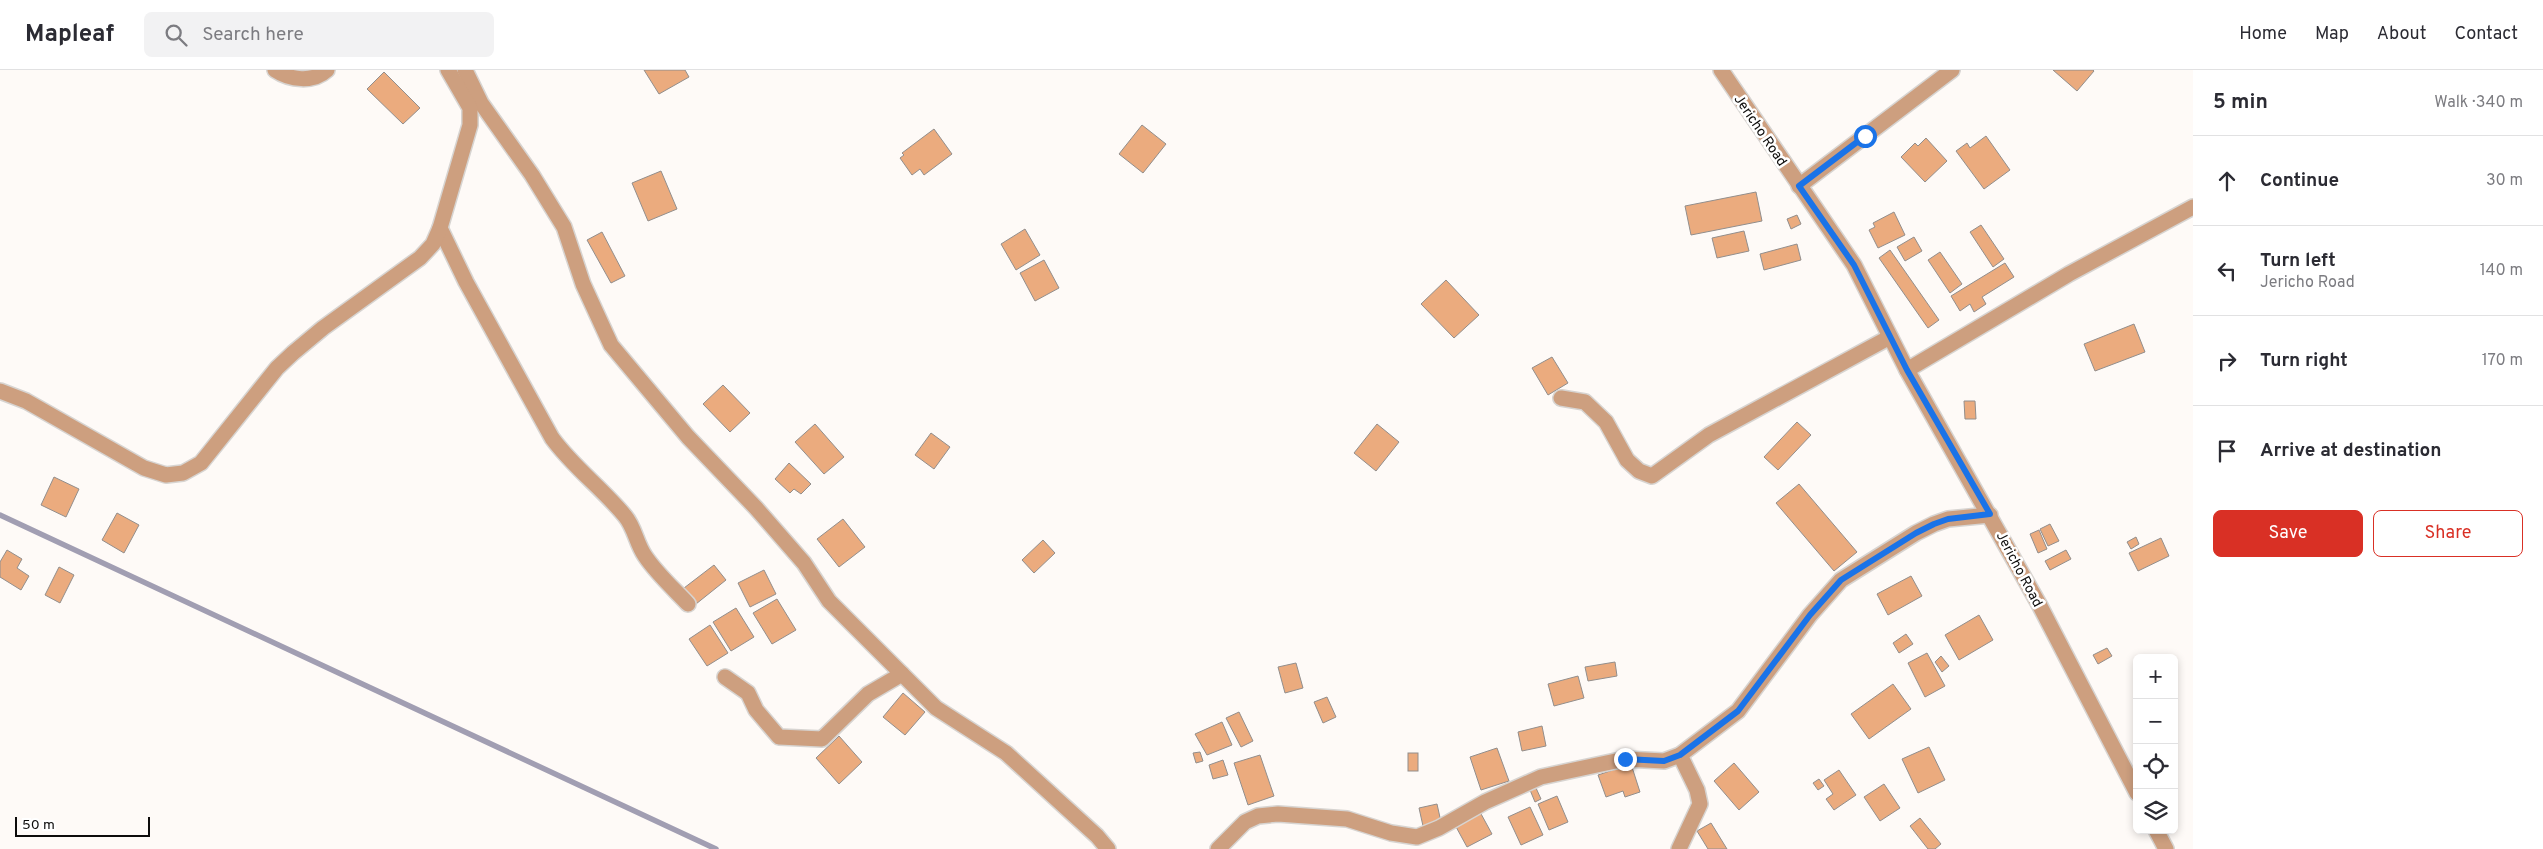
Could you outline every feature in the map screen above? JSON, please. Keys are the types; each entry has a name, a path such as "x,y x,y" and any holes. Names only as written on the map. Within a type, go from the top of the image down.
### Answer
{"street":[{"path":"275,70 291,78 304,79 313,78 327,70"},
{"path":"0,390 26,401 144,468 166,475 183,473 202,463 278,368 293,353 322,328 420,258 433,244 440,228 470,125 470,108 448,70"},
{"path":"464,70 481,103 532,175 564,227 583,284 611,345 688,437 756,508 804,563 829,601 936,708 1006,753 1097,836 1108,849"},
{"name":"Jericho Road","path":"1721,70 1854,265 1907,370 1990,514 2135,789"},
{"path":"1799,186 1952,70"},
{"path":"1907,370 2069,274 2193,207"},
{"path":"440,228 466,282 552,438 564,454 623,513 633,526 636,540 645,556 688,604"},
{"path":"1561,398 1585,402 1606,422 1627,460 1639,471 1652,476 1709,435 1890,337"},
{"path":"1218,849 1245,822 1258,816 1278,814 1347,819 1391,833 1417,837 1439,828 1484,802 1541,777 1625,759 1664,761 1680,755 1738,711 1810,615 1841,580 1916,533 1934,524 1948,519 1990,514"},
{"path":"725,677 748,693 756,710 779,737 822,739 868,694 902,674"},
{"path":"1679,849 1700,804 1698,790 1680,755"},
{"path":"2158,834 2166,849"}],"building":[{"path":"644,70 685,70 689,77 659,94"},
{"path":"2053,70 2093,70 2094,71 2077,91"},
{"path":"384,72 420,108 403,124 367,89"},
{"path":"1142,125 1166,144 1143,173 1119,154"},
{"path":"934,129 952,154 924,175 920,169 912,175 900,158 904,155 902,153"},
{"path":"1986,136 2010,170 1984,189 1956,151 1967,143 1970,148"},
{"path":"1926,138 1947,161 1925,182 1901,157 1915,143 1918,146"},
{"path":"661,171 677,209 648,221 632,183"},
{"path":"1756,192 1762,221 1691,235 1685,206"},
{"path":"1894,212 1905,235 1878,248 1869,230 1875,227 1873,223"},
{"path":"1797,215 1801,224 1791,229 1787,219"},
{"path":"1981,225 2004,259 1993,267 1970,232"},
{"path":"1025,229 1040,255 1016,270 1001,244"},
{"path":"1744,231 1749,251 1717,258 1712,238"},
{"path":"602,232 625,276 611,283 587,240"},
{"path":"1914,237 1922,251 1905,261 1897,247"},
{"path":"1797,244 1801,260 1764,270 1760,254"},
{"path":"1890,250 1939,320 1928,328 1879,258"},
{"path":"1940,252 1962,284 1950,293 1928,260"},
{"path":"1044,260 1059,288 1035,301 1020,273"},
{"path":"2005,263 2014,277 1982,297 1986,304 1974,312 1970,304 1960,311 1951,296"},
{"path":"1446,280 1479,315 1454,338 1421,304"},
{"path":"2134,324 2145,352 2095,371 2084,344"},
{"path":"1552,357 1568,383 1548,395 1532,368"},
{"path":"723,385 750,413 730,432 703,404"},
{"path":"1964,401 1975,401 1976,419 1965,419"},
{"path":"1797,422 1811,435 1778,470 1764,457"},
{"path":"815,424 844,457 824,474 795,442"},
{"path":"1377,424 1399,442 1376,471 1354,453"},
{"path":"931,433 950,447 934,469 915,455"},
{"path":"789,463 811,484 801,494 794,489 790,493 775,479"},
{"path":"54,477 79,489 66,517 41,505"},
{"path":"1799,484 1857,552 1834,571 1776,503"},
{"path":"117,513 139,525 124,553 102,540"},
{"path":"843,519 865,547 839,567 817,539"},
{"path":"2050,524 2059,541 2048,546 2040,529"},
{"path":"2039,530 2047,549 2038,553 2030,534"},
{"path":"2136,537 2139,544 2131,549 2127,542"},
{"path":"2161,538 2169,556 2138,571 2129,553"},
{"path":"1043,540 1055,553 1034,573 1022,560"},
{"path":"7,550 22,559 17,568 29,576 21,590 0,577 0,562"},
{"path":"2066,550 2071,559 2050,570 2045,561"},
{"path":"714,565 726,580 696,604 684,588"},
{"path":"59,567 74,575 60,603 45,595"},
{"path":"764,570 776,594 750,607 738,583"},
{"path":"1911,576 1922,596 1888,615 1877,594"},
{"path":"777,599 796,630 772,644 753,613"},
{"path":"736,608 754,637 731,651 713,622"},
{"path":"1979,615 1993,640 1959,660 1945,635"},
{"path":"710,625 728,653 707,666 689,639"},
{"path":"1906,634 1913,644 1899,653 1893,643"},
{"path":"2107,648 2112,656 2098,664 2093,655"},
{"path":"1927,653 1945,686 1925,697 1908,663"},
{"path":"1941,656 1949,666 1942,672 1935,662"},
{"path":"1615,662 1617,676 1588,681 1585,667"},
{"path":"1296,663 1303,688 1285,693 1278,667"},
{"path":"1578,676 1584,698 1554,706 1548,684"},
{"path":"1893,684 1911,709 1869,739 1851,714"},
{"path":"903,693 925,712 905,735 883,717"},
{"path":"1327,697 1336,717 1323,723 1314,702"},
{"path":"1239,712 1253,741 1241,747 1226,718"},
{"path":"1222,722 1232,745 1207,755 1195,734"},
{"path":"1542,726 1546,746 1522,751 1518,732"},
{"path":"839,736 862,762 839,784 816,758"},
{"path":"1929,747 1945,780 1918,793 1902,759"},
{"path":"1497,748 1509,781 1481,790 1470,757"},
{"path":"1200,752 1203,761 1196,763 1193,753"},
{"path":"1408,753 1418,753 1418,771 1408,771"},
{"path":"1260,755 1274,796 1248,805 1234,763"},
{"path":"1223,760 1228,775 1213,779 1209,765"},
{"path":"1734,763 1759,792 1739,810 1714,781"},
{"path":"1631,764 1640,792 1625,797 1623,791 1606,797 1598,775"},
{"path":"1839,770 1856,795 1834,810 1826,799 1833,794 1824,780"},
{"path":"1819,779 1824,786 1818,790 1813,783"},
{"path":"1884,784 1900,808 1880,821 1864,797"},
{"path":"1536,788 1541,799 1535,802 1530,790"},
{"path":"1557,796 1568,822 1549,830 1538,804"},
{"path":"1437,804 1441,822 1423,826 1419,808"},
{"path":"1530,807 1543,835 1521,845 1508,817"},
{"path":"1480,812 1492,834 1467,847 1455,825"},
{"path":"1920,818 1941,844 1935,849 1928,849 1910,826"},
{"path":"1711,823 1727,849 1708,849 1697,831"}],"waterway":[{"path":"0,515 716,849"}],"route":[{"path":"1625,759 1664,761 1680,755 1738,711 1810,615 1841,580 1916,533 1934,524 1948,519 1990,514 1907,370 1854,265 1799,186 1865,136"}]}
